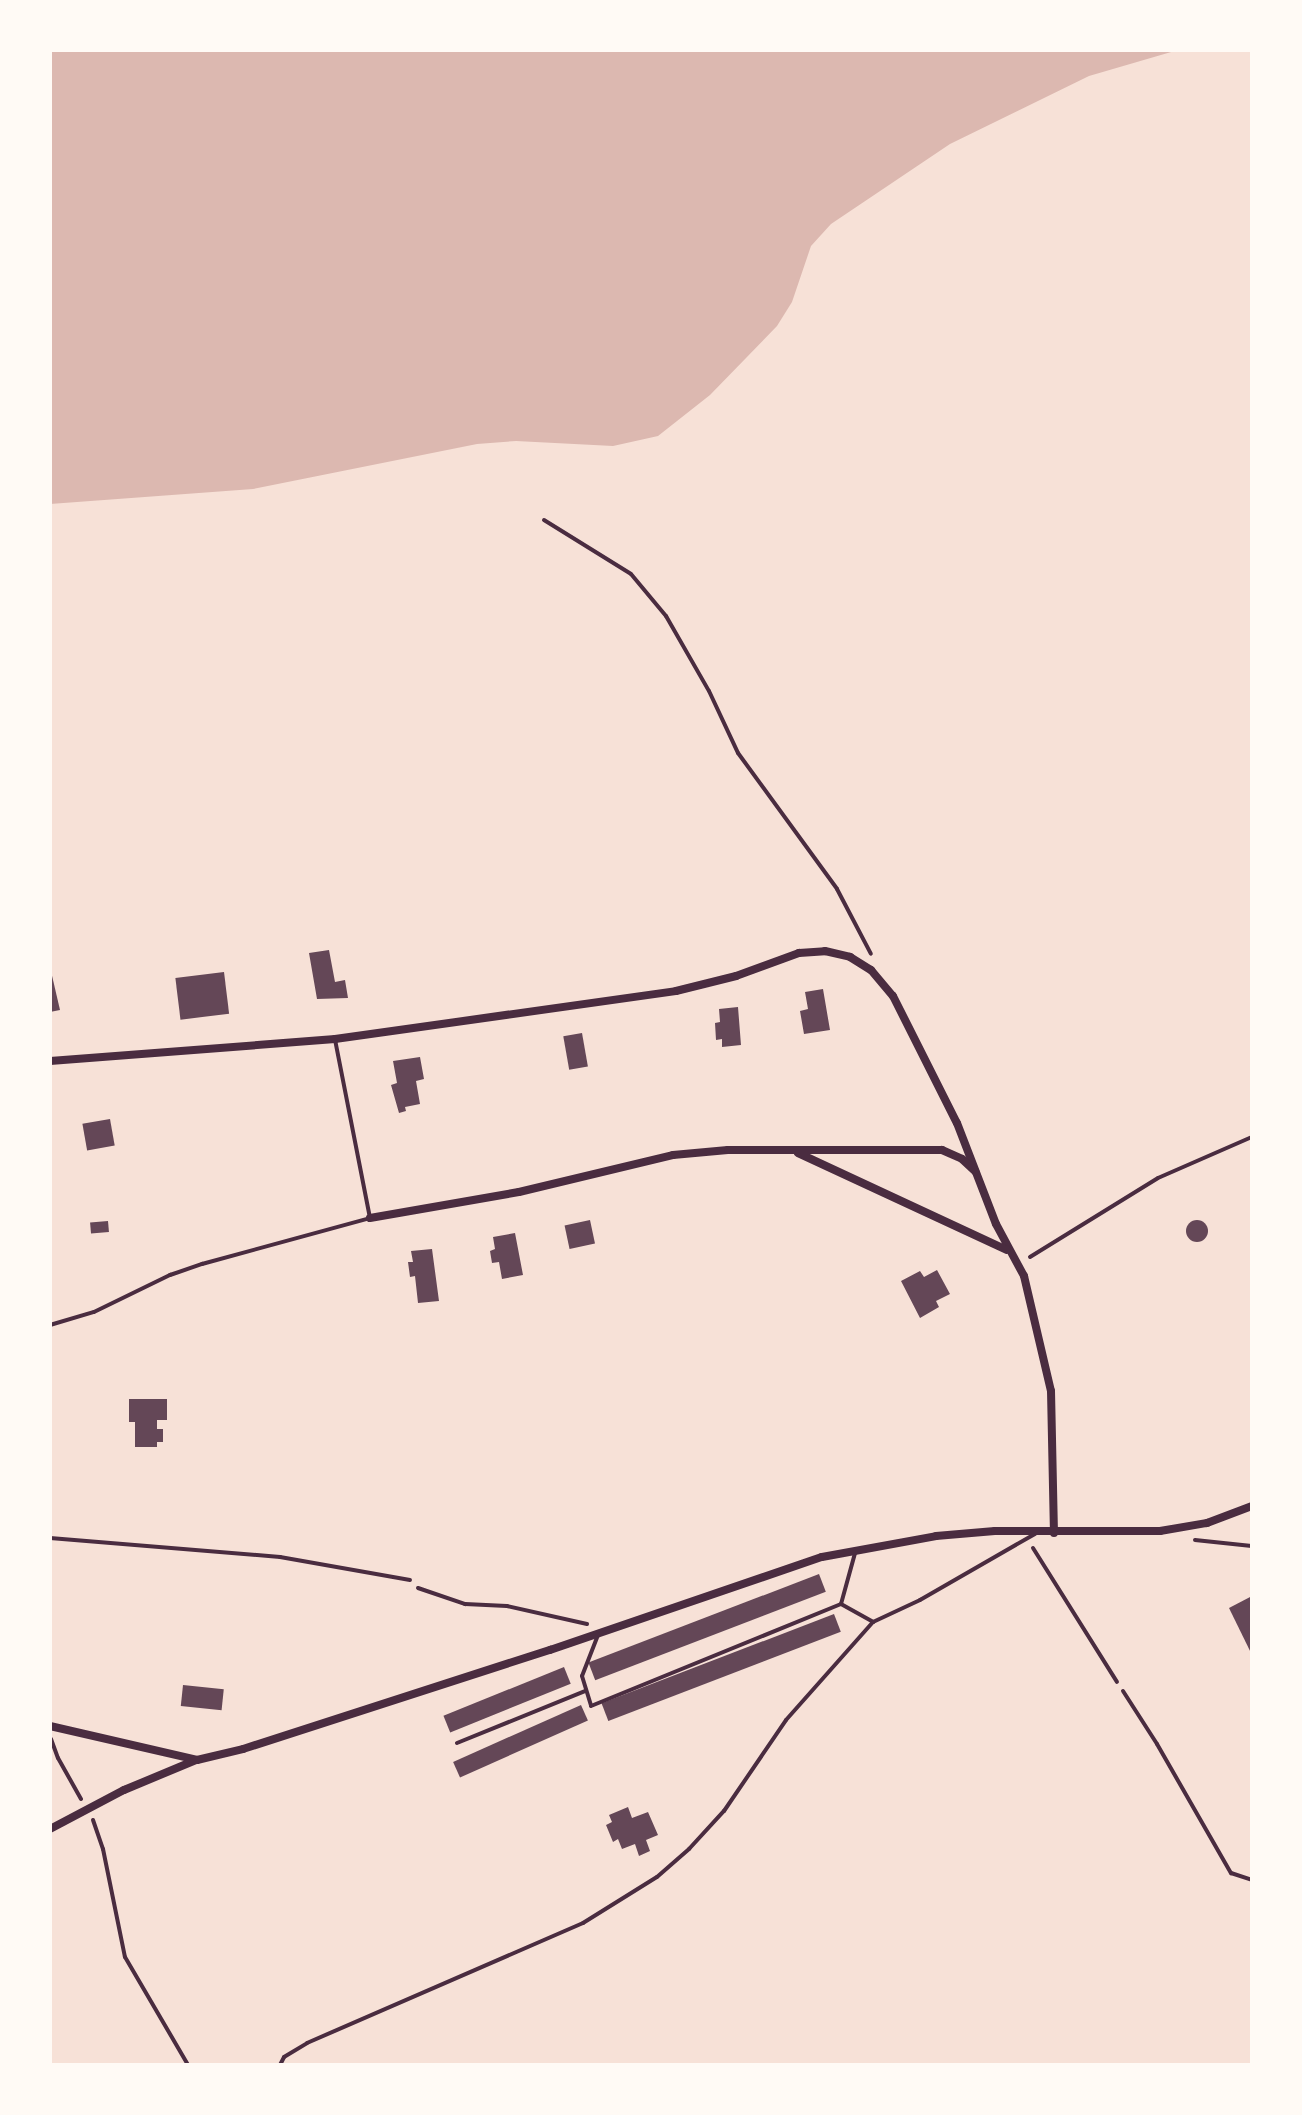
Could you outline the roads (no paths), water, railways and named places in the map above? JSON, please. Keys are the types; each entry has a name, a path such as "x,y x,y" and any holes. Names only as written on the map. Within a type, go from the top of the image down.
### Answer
{"street":[{"path":"50,1061 335,1039 662,993 736,976 799,953 839,953 871,970 893,996 957,1123 1029,1290 1051,1391 1054,1533"},
{"path":"370,1218 519,1192 673,1155 728,1150 942,1150 962,1159 978,1175"},
{"path":"794,1151 993,1242 1012,1255"},
{"path":"50,1829 197,1760 258,1744 599,1633 799,1563 936,1536 995,1531 1054,1533 1185,1528 1252,1506"},
{"path":"50,1726 197,1760"}],"lane":[{"path":"50,1325 94,1312 170,1275 202,1264 370,1218 335,1039"},
{"path":"280,2065 284,2057 307,2043 583,1923 657,1877 689,1849 724,1811 786,1720 873,1622 920,1600 1037,1532"},
{"path":"50,1538 280,1557 410,1580"},
{"path":"841,1604 856,1551"},
{"path":"841,1604 873,1622"},
{"path":"599,1633 583,1668 585,1691 591,1706 841,1604"},
{"path":"457,1743 585,1691"},
{"path":"1123,1691 1231,1873 1252,1880"}]}
